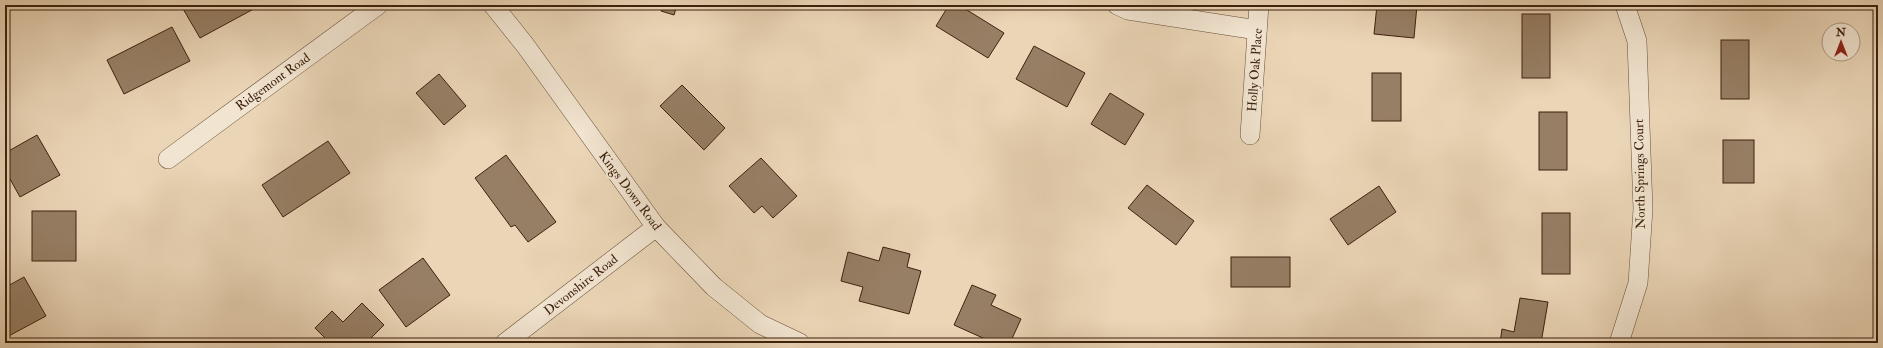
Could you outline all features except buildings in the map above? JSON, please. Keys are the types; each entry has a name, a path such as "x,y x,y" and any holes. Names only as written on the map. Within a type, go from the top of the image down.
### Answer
{"street":[{"name":"Ridgemont Road","path":"168,159 378,5"},
{"name":"Kings Down Road","path":"492,5 525,45 656,227 714,287 760,324 800,343"},
{"path":"1116,5 1128,10 1258,30"},
{"name":"Holly Oak Place","path":"1250,134 1260,5"},
{"name":"North Springs Court","path":"1619,343 1638,283 1643,209 1637,41 1625,5"},
{"name":"Devonshire Road","path":"505,343 656,227"}]}
